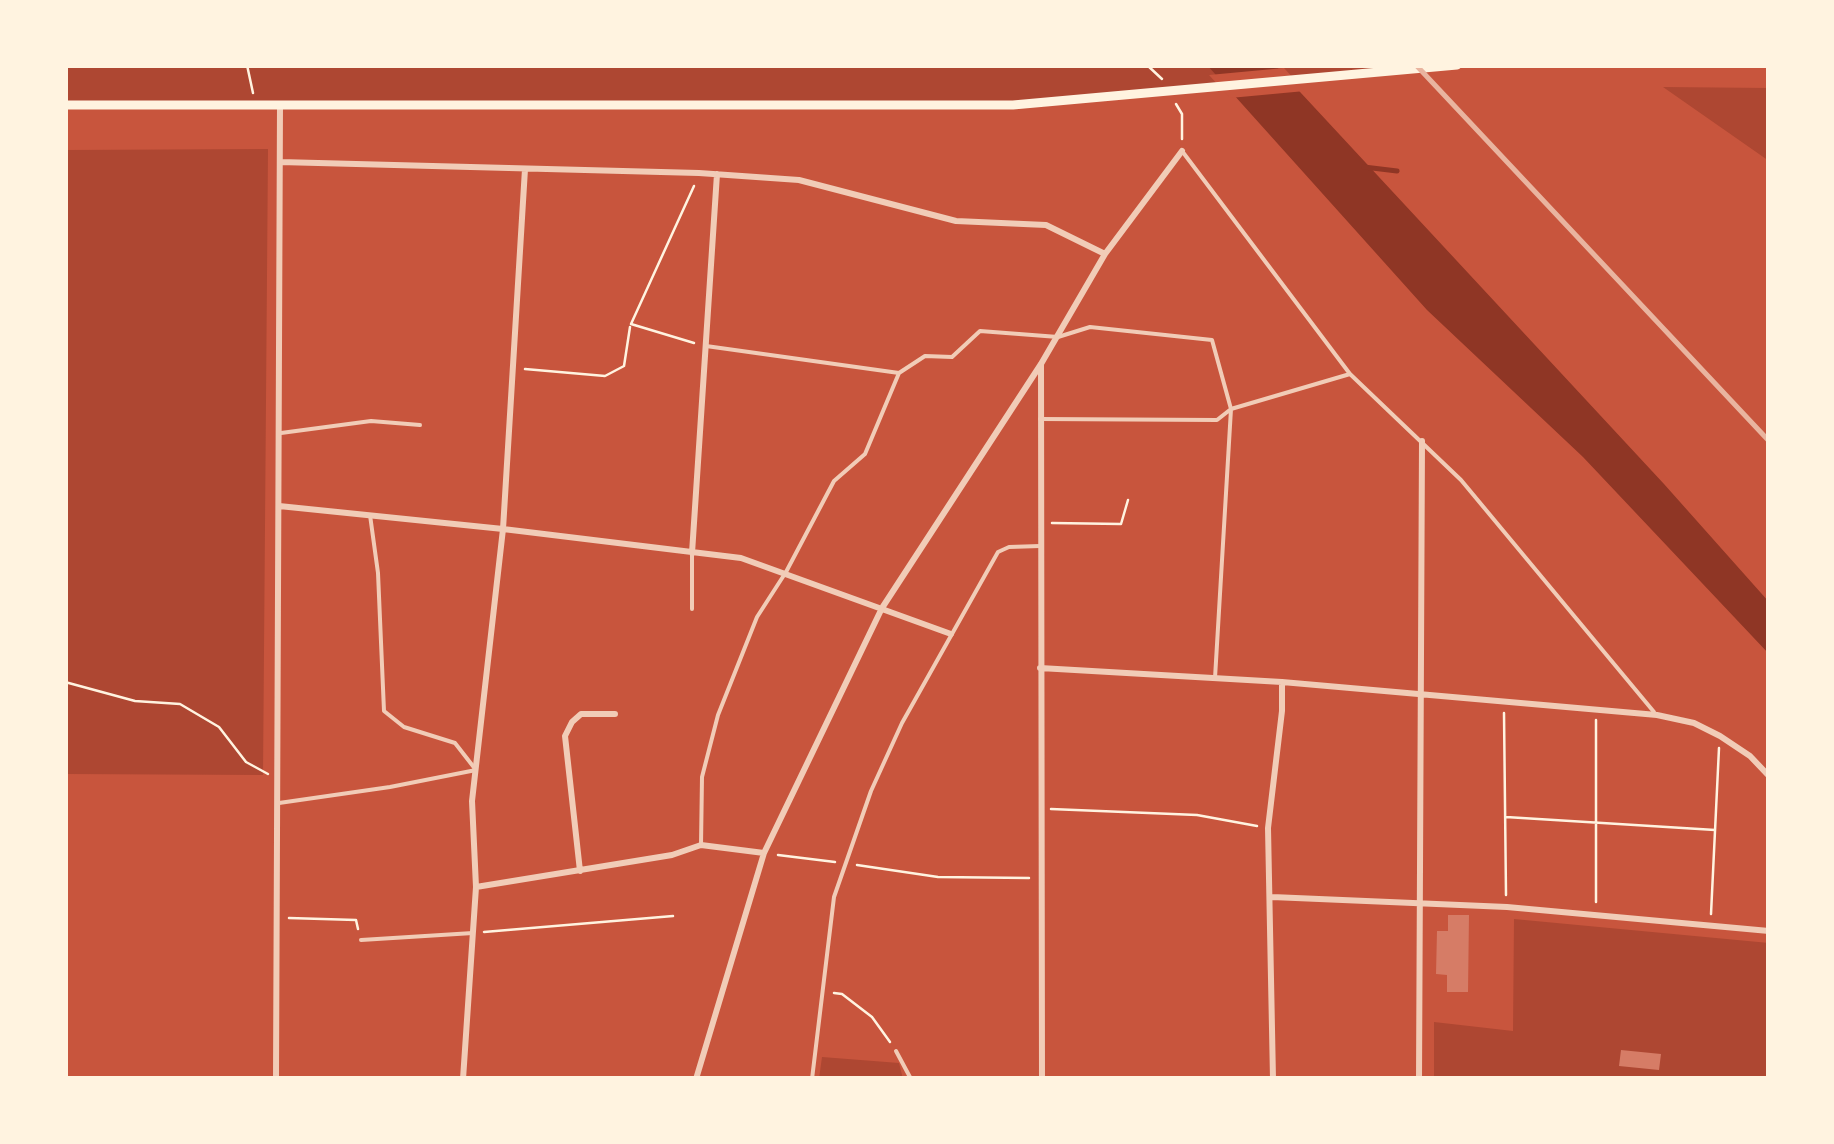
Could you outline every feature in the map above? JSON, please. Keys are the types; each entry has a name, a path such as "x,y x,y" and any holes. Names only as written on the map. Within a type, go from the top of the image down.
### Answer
{"main road":[{"path":"65,105 1013,105 1457,65"}],"street":[{"path":"276,1079 280,105"},
{"path":"696,1079 764,853 882,608 1042,364 1105,254 1182,150"},
{"path":"280,162 700,173 799,180 956,221 1046,225 1105,254"},
{"path":"463,1079 476,887 472,801 503,528 525,169"},
{"path":"692,553 717,174"},
{"path":"1042,364 1042,1079"},
{"path":"1419,1079 1422,440"},
{"path":"278,506 503,528 741,558 951,634"},
{"path":"1040,668 1282,682 1657,715 1694,723 1720,736 1750,756 1769,776"},
{"path":"1273,1079 1268,828 1282,682"},
{"path":"580,872 564,736 582,714 615,714"},
{"path":"476,887 672,855 701,845 764,853"},
{"path":"1272,897 1506,907 1769,931"}],"lane":[{"path":"1182,150 1350,374 1461,480 1657,715"},
{"path":"701,845 702,777 718,715 756,617 786,572 834,481 865,454 899,372 926,356 952,356 980,332 1058,337 1090,327 1212,340 1231,409 1214,678"},
{"path":"704,346 899,372"},
{"path":"1040,419 1217,420 1231,409 1350,374"},
{"path":"279,434 371,421 420,424"},
{"path":"278,803 476,770 455,743 404,727 384,710 378,574 370,515"},
{"path":"812,1079 834,897 871,791 894,740 998,552 1008,547 1040,546"},
{"path":"692,553 692,609"},
{"path":"361,940 473,933"},
{"path":"896,1051 911,1079"}],"path":[{"path":"246,65 256,105"},
{"path":"1147,65 1166,86"},
{"path":"1174,100 1182,114 1182,150"},
{"path":"514,368 605,376 624,366 631,324 700,173"},
{"path":"631,324 704,346"},
{"path":"1040,522 1120,524 1128,500"},
{"path":"65,682 135,701 180,704 219,727 246,762 278,780"},
{"path":"1504,701 1506,907"},
{"path":"1596,709 1596,917"},
{"path":"1710,926 1720,736"},
{"path":"1040,808 1197,814 1268,828"},
{"path":"1506,818 1715,830"},
{"path":"764,853 938,877 1040,878"},
{"path":"473,933 673,916"},
{"path":"277,918 356,920 361,940"},
{"path":"821,991 842,994 872,1017 896,1051"}],"shaded area":[{"path":"65,65 1416,65 1013,105 65,105"},
{"path":"1207,65 1275,65 1769,602 1769,654 1583,457 1427,310"},
{"path":"1663,87 1769,88 1769,161"},
{"path":"268,149 263,775 65,774 65,150"},
{"path":"1514,919 1769,943 1769,1079 1434,1079 1434,1022 1513,1031"},
{"path":"822,1057 899,1063 903,1079 819,1079"}],"pier":[{"path":"1284,68 1305,91 1230,98 1209,75"}],"building":[{"path":"1448,915 1469,915 1468,992 1447,992 1447,975 1436,974 1437,931 1448,931"},
{"path":"1621,1050 1661,1054 1659,1070 1619,1066"}],"waterway":[{"path":"1364,167 1397,171"}],"railway":[{"path":"1416,65 1769,441"}]}
